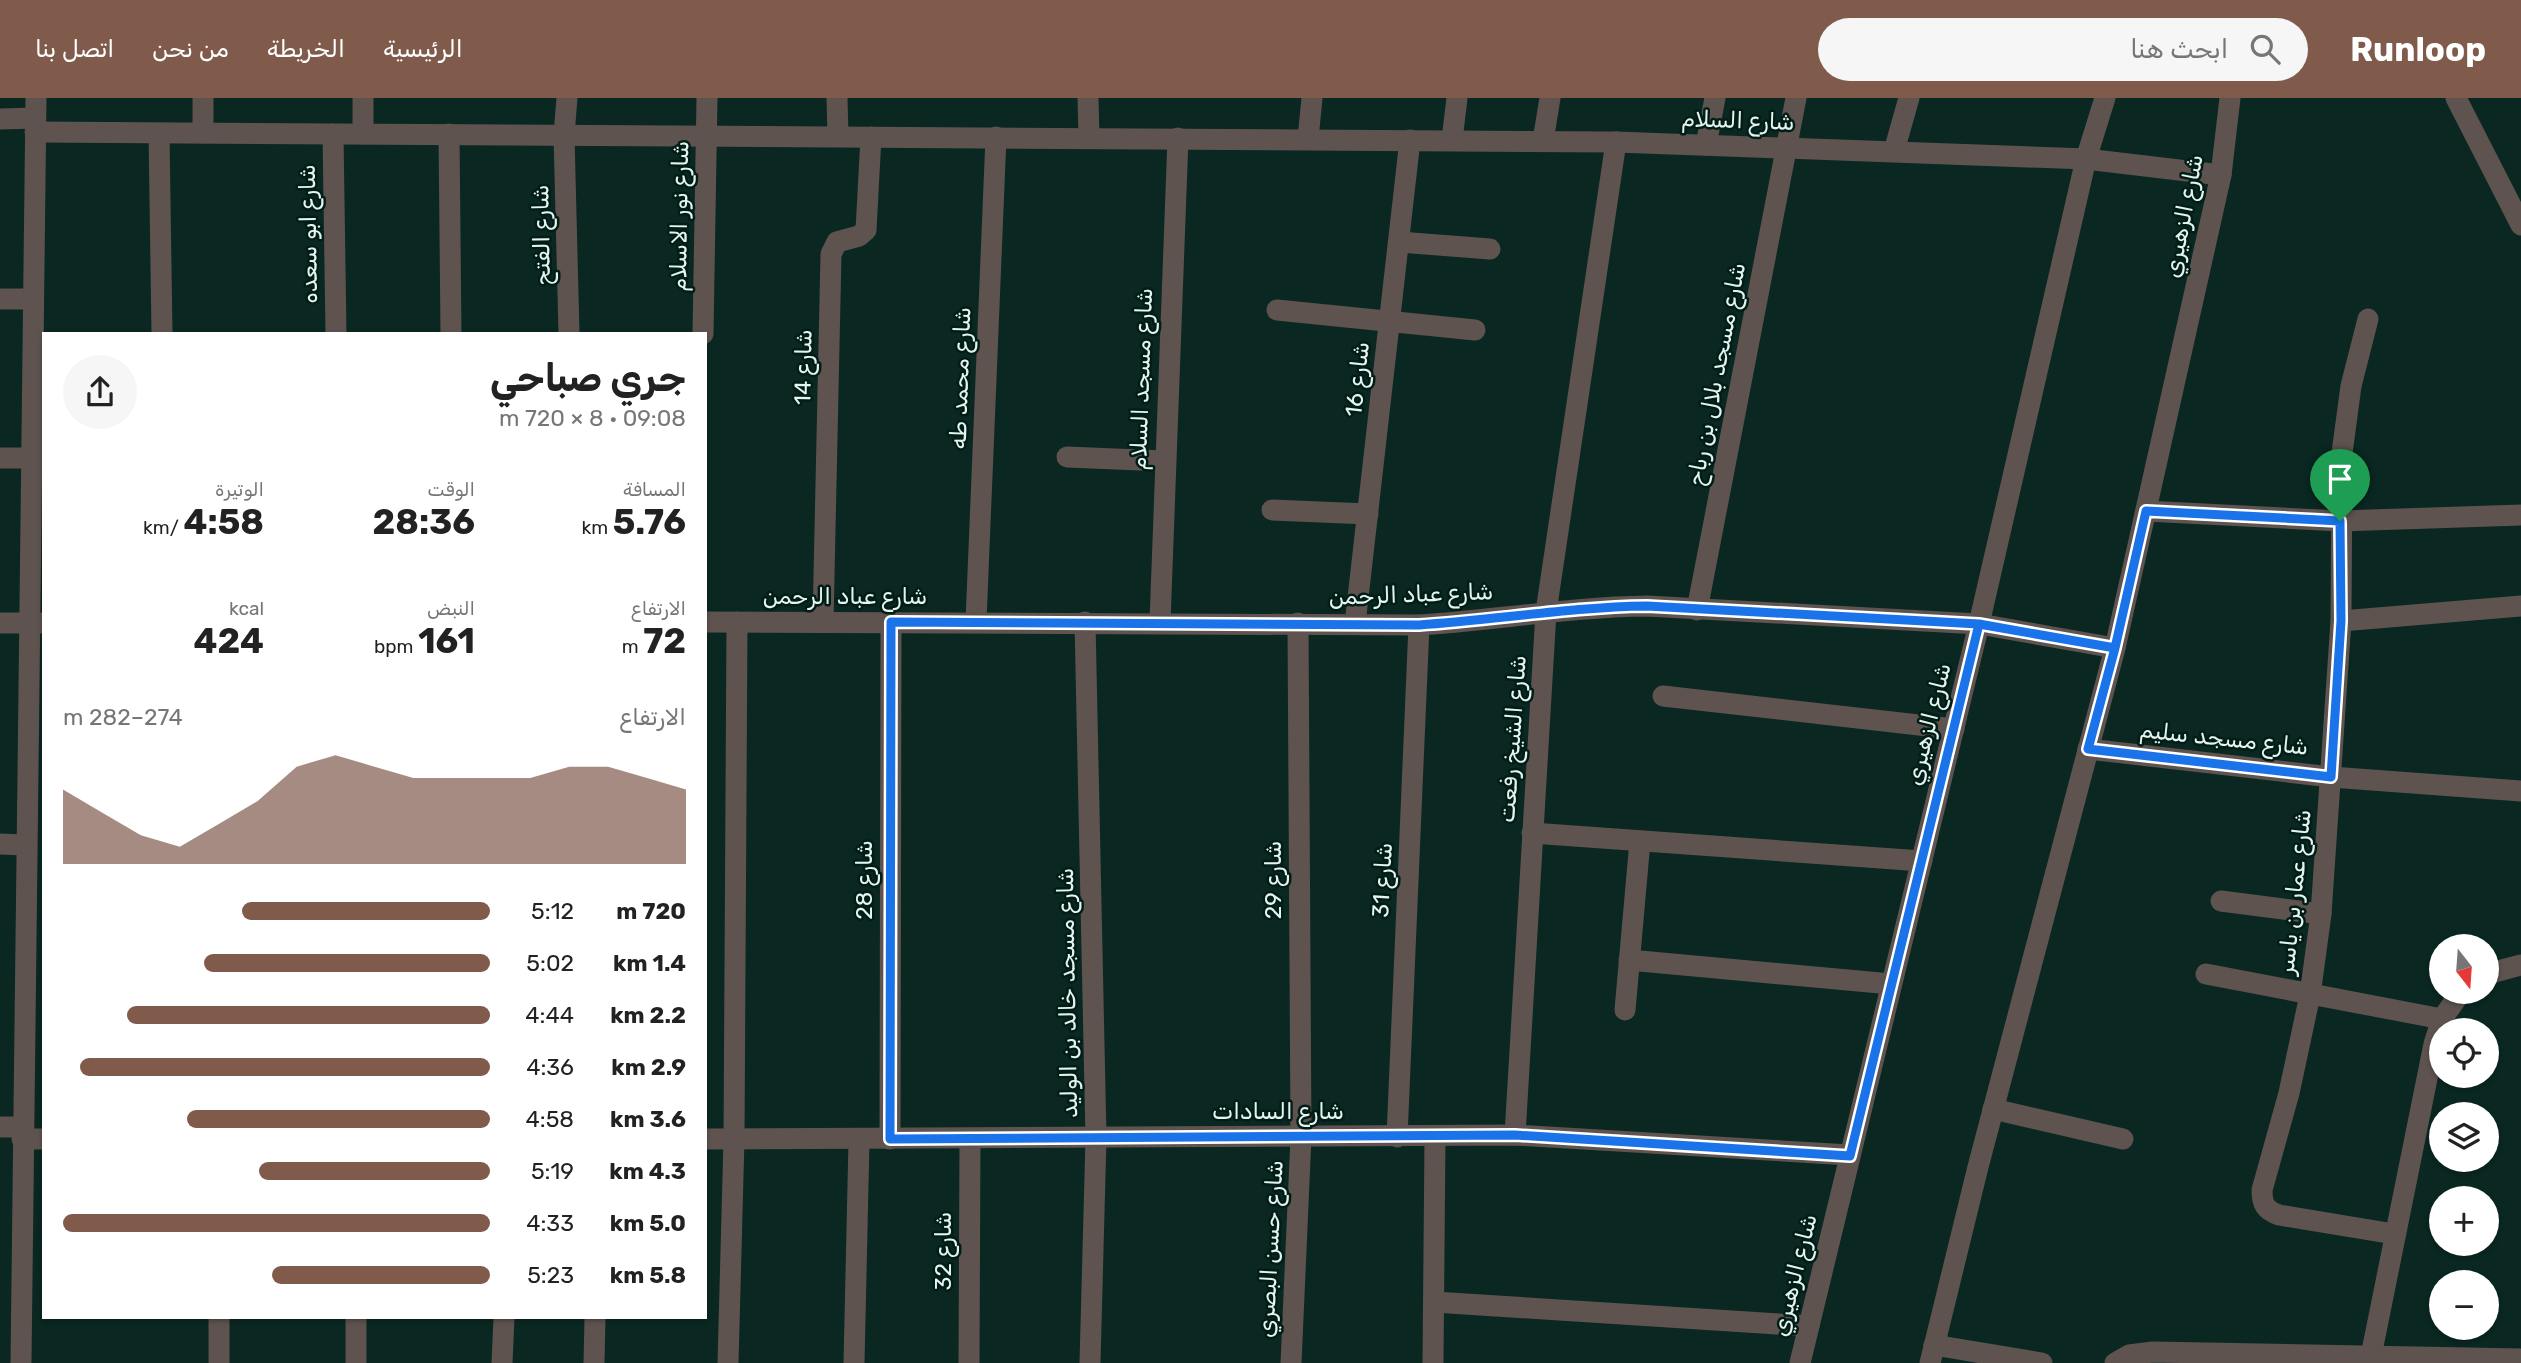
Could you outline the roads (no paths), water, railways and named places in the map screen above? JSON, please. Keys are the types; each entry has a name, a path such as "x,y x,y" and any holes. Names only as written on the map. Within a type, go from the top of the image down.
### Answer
{"street":[{"path":"203,133 204,98"},
{"path":"363,98 363,134"},
{"name":"شارع الفتح","path":"567,98 564,135 569,332"},
{"name":"شارع نور الاسلام","path":"704,332 707,98"},
{"path":"837,98 838,136"},
{"path":"1088,98 1089,137"},
{"path":"1308,139 1312,98"},
{"path":"1452,139 1457,98"},
{"path":"1543,141 1550,98"},
{"path":"1706,145 1715,98"},
{"name":"شارع مسجد بلال بن رباح","path":"1697,610 1796,98"},
{"path":"1894,151 1909,98"},
{"name":"شارع الزهيري","path":"1800,1363 1979,624 2086,159 2105,98"},
{"name":"شارع الزهيري","path":"1932,1354 1993,1109 2115,648 2221,175 2230,98"},
{"path":"2456,98 2521,225"},
{"path":"21,1363 22,1133 34,998 25,845 36,623 30,458 35,116"},
{"name":"شارع السلام","path":"0,119 35,116 159,133 1616,142 2086,159 2221,175"},
{"path":"159,133 162,332"},
{"name":"شارع ابو سعده","path":"333,134 336,332"},
{"path":"449,134 451,332"},
{"name":"شارع 14","path":"823,622 831,254 837,242 859,236 866,230 870,137"},
{"name":"شارع محمد طه","path":"976,621 996,137"},
{"name":"شارع مسجد السلام","path":"1160,621 1178,138"},
{"name":"شارع 16","path":"1355,624 1410,140"},
{"name":"شارع الشيخ رفعت","path":"1515,1135 1546,612 1616,142"},
{"path":"1399,242 1490,249"},
{"path":"0,299 33,299"},
{"path":"1277,310 1475,330"},
{"name":"شارع عمار بن ياسر","path":"2368,319 2351,386 2342,453 2341,621 2321,914 2310,995 2289,1093 2262,1190 2262,1202 2268,1211 2279,1216 2395,1234"},
{"path":"1067,457 1164,461"},
{"path":"0,458 30,458"},
{"path":"1272,510 1368,514"},
{"path":"2146,511 2340,521 2521,515"},
{"path":"2341,621 2521,606"},
{"name":"شارع عباد الرحمن","path":"707,622 1160,621 1419,625 1597,607 1979,624 2115,648"},
{"path":"728,1363 734,1139 737,622"},
{"name":"شارع 28","path":"890,1139 891,622"},
{"name":"شارع مسجد خالد بن الوليد","path":"1085,622 1096,1138 1090,1363"},
{"path":"0,623 36,623"},
{"name":"شارع 29","path":"1298,623 1301,1137"},
{"name":"شارع 31","path":"1397,1137 1419,625"},
{"path":"1663,696 1954,729"},
{"name":"شارع مسجد سليم","path":"2088,749 2331,777 2521,791"},
{"path":"1532,833 1922,861"},
{"path":"1625,1010 1640,841"},
{"path":"0,844 25,845"},
{"path":"2221,901 2321,914"},
{"path":"1629,960 1891,984"},
{"path":"2499,971 2521,965"},
{"path":"2206,974 2436,1018"},
{"path":"2371,1356 2429,1078"},
{"path":"1993,1109 2123,1139"},
{"path":"0,1126 42,1138"},
{"name":"شارع السادات","path":"707,1139 1515,1135 1850,1156"},
{"path":"1433,1363 1435,1136"},
{"name":"شارع حسن البصري","path":"1291,1363 1301,1137"},
{"name":"شارع 32","path":"969,1363 970,1139"},
{"path":"854,1363 859,1140"},
{"path":"1434,1302 1809,1326"},
{"path":"219,1319 219,1363"},
{"path":"356,1319 356,1363"},
{"path":"502,1363 504,1319"},
{"path":"594,1363 595,1319"},
{"path":"2115,1363 2141,1352 2521,1359"},
{"path":"1932,1354 2042,1363"}]}
